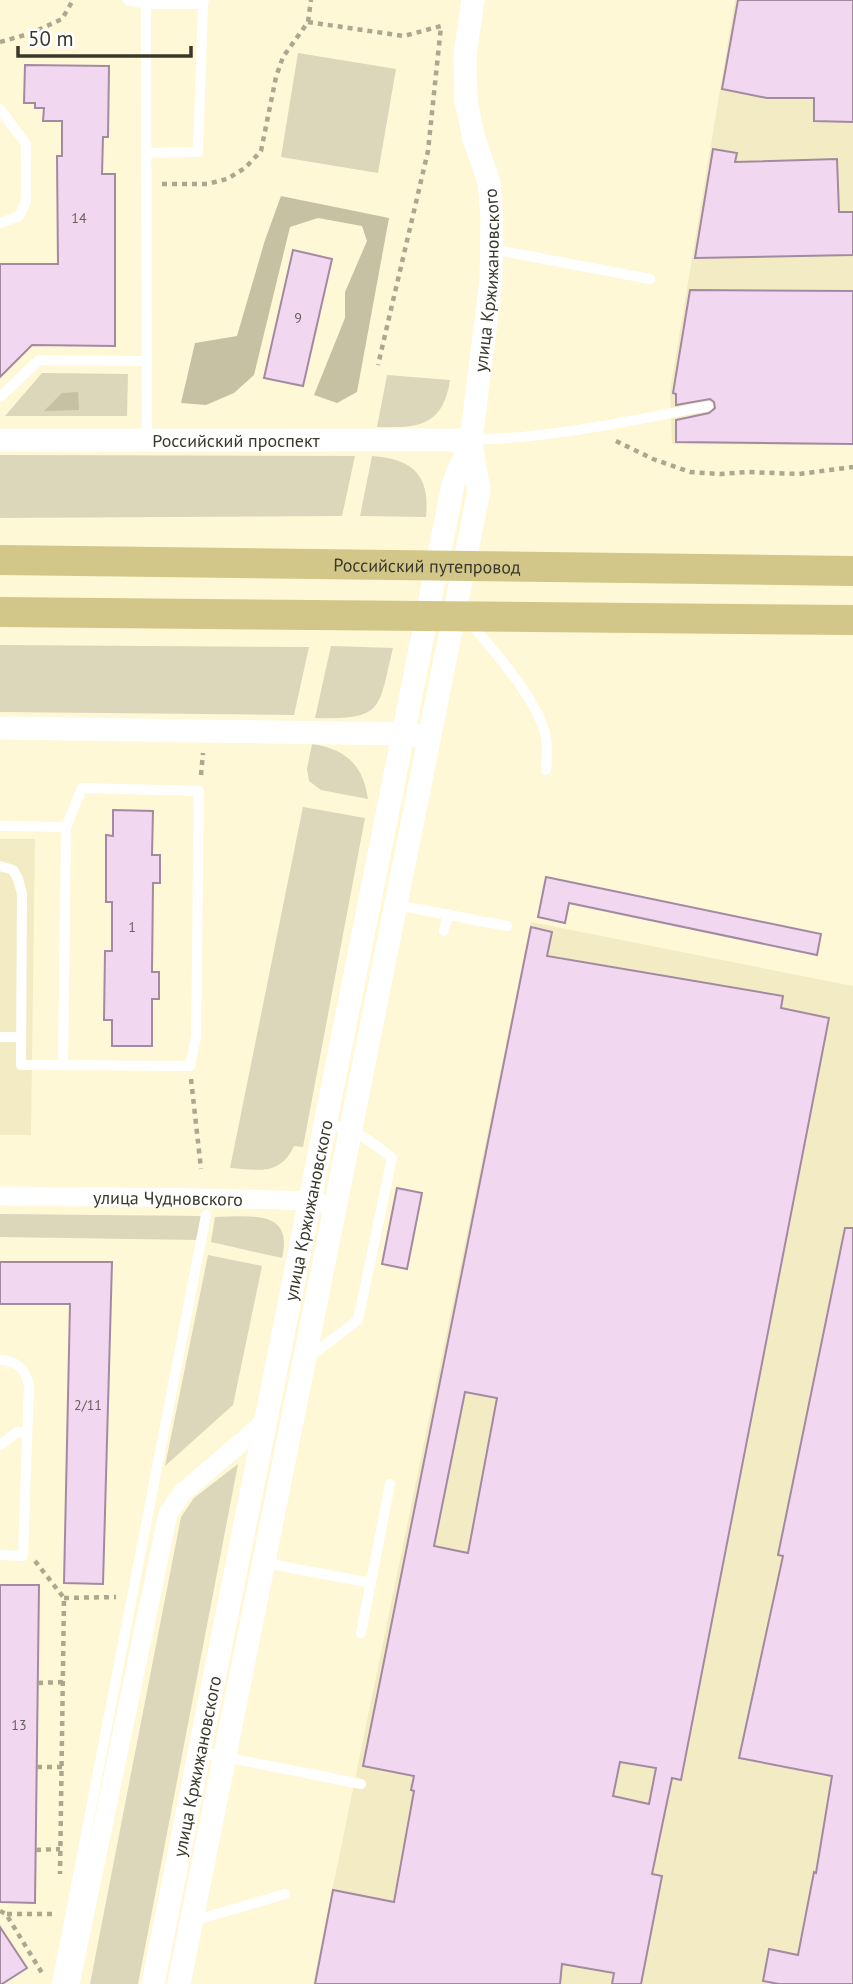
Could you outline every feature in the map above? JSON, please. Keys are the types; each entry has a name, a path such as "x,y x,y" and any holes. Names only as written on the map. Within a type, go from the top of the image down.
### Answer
{"main road":[{"name":"Российский путепровод","path":"0,560 853,571"},
{"path":"0,612 853,620"}],"street":[{"name":"улица Кржижановского","path":"153,1984 453,485 471,440 491,281 492,216 489,182 474,139 466,101 465,55 473,0"},
{"name":"Российский проспект","path":"0,440 471,440"},
{"name":"улица Кржижановского","path":"179,1984 479,491 471,440"},
{"path":"0,728 402,734 428,738"},
{"path":"370,899 396,904"},
{"name":"улица Чудновского","path":"0,1196 310,1201 336,1206"},
{"path":"71,1984 168,1514 183,1492 265,1422"},
{"path":"237,1558 265,1563"}],"lane":[{"path":"128,0 146,4 203,2 198,152 147,153"},
{"path":"146,4 147,441"},
{"path":"0,109 26,144 26,202 19,216 0,223"},
{"path":"491,248 650,279"},
{"path":"0,397 39,360 146,361"},
{"path":"471,440 509,439 592,428 708,407"},
{"path":"455,608 504,663 529,700 545,734 546,770"},
{"path":"0,866 13,870 22,894 21,1065 190,1066 196,1036 199,791 82,788 66,827 64,1065"},
{"path":"0,827 66,827"},
{"path":"396,904 507,926"},
{"path":"444,931 448,915"},
{"path":"0,1037 21,1037"},
{"path":"304,1360 358,1320 393,1158 351,1129 326,1123"},
{"path":"57,1984 206,1215"},
{"path":"0,1360 17,1364 26,1372 29,1385 23,1556 0,1555"},
{"path":"0,1445 16,1432 27,1432"},
{"path":"361,1633 390,1484"},
{"path":"265,1563 371,1583"},
{"path":"199,1752 361,1784"},
{"path":"192,1921 285,1894"}],"path":[{"path":"0,42 32,33 62,19 73,0"},
{"path":"147,184 207,184 226,179 245,168 261,151 276,77 283,57 308,22 312,0"},
{"path":"308,22 404,36 441,26 428,151 379,365"},
{"path":"592,428 653,459 690,472 799,474 853,467"},
{"path":"199,791 204,745"},
{"path":"190,1066 201,1169"},
{"path":"23,1556 34,1560 64,1598 60,1875"},
{"path":"64,1598 132,1597"},
{"path":"38,1683 63,1682"},
{"path":"37,1767 62,1767"},
{"path":"36,1850 60,1849"},
{"path":"0,1911 6,1914 71,1914"},
{"path":"6,1914 48,1984"}],"shaded area":[{"path":"735,0 853,0 853,445 672,444 670,391"},
{"path":"298,53 396,69 378,173 281,157"},
{"path":"281,196 389,218 357,392 337,403 314,395 345,318 345,292 367,241 362,226 318,218 290,227 254,375 234,393 206,405 181,403 195,343 237,336"},
{"path":"42,373 128,374 127,416 5,416"},
{"path":"387,375 450,380 441,407 426,422 404,427 377,427"},
{"path":"78,392 79,410 44,411 62,393"},
{"path":"0,455 355,456 342,516 0,518"},
{"path":"372,456 398,461 416,472 425,490 426,517 360,516"},
{"path":"0,645 309,647 294,715 0,712"},
{"path":"331,646 393,648 380,697 375,707 366,713 338,718 315,718"},
{"path":"312,744 334,750 351,761 362,777 368,799 321,790 309,781 307,769"},
{"path":"303,807 365,818 303,1147 294,1146 288,1156 275,1167 259,1170 230,1168"},
{"path":"0,839 35,839 31,1135 0,1135"},
{"path":"531,922 853,986 853,1984 313,1984"},
{"path":"0,1214 201,1216 197,1240 0,1237"},
{"path":"215,1217 254,1217 275,1223 281,1230 284,1242 282,1258 211,1242"},
{"path":"208,1255 262,1266 233,1405 165,1466"},
{"path":"238,1464 138,1984 90,1984 181,1517 194,1498"}],"building":[{"path":"738,0 853,0 853,122 814,121 814,98 767,98 722,89"},
{"path":"25,65 109,66 108,137 103,137 102,174 115,174 115,346 32,345 0,377 0,264 58,264 57,156 62,156 62,121 43,121 44,108 35,108 35,103 24,103"},
{"path":"713,149 737,153 735,162 837,159 839,212 853,212 853,255 695,258"},
{"path":"293,250 332,259 303,386 264,378"},
{"path":"690,290 853,291 853,444 676,442 676,420 709,413 715,408 710,399 676,405 676,394 673,393"},
{"path":"113,810 153,811 152,855 160,855 160,883 153,883 152,972 159,972 159,999 152,999 152,1046 112,1046 112,1020 104,1020 105,951 112,951 112,902 106,902 106,835 113,836"},
{"path":"546,877 821,934 817,955 569,903 565,923 538,917"},
{"path":"531,927 552,932 547,956 783,996 781,1008 829,1018 681,1780 672,1778 652,1874 662,1876 641,1984 612,1984 614,1973 562,1964 560,1984 315,1984 333,1890 394,1902 414,1791 411,1790 414,1776 363,1766","holes":["465,1392 497,1398 468,1553 434,1546","620,1762 656,1768 649,1804 613,1796"]},
{"path":"397,1188 422,1193 407,1269 382,1264"},
{"path":"845,1228 853,1228 853,1984 779,1984 763,1981 769,1949 798,1955 814,1872 816,1873 832,1776 739,1758 783,1556 778,1555"},
{"path":"0,1262 112,1262 103,1584 64,1583 70,1304 0,1304"},
{"path":"0,1585 39,1585 35,1903 0,1902"},
{"path":"0,1927 27,1968 2,1984 0,1984"}]}
